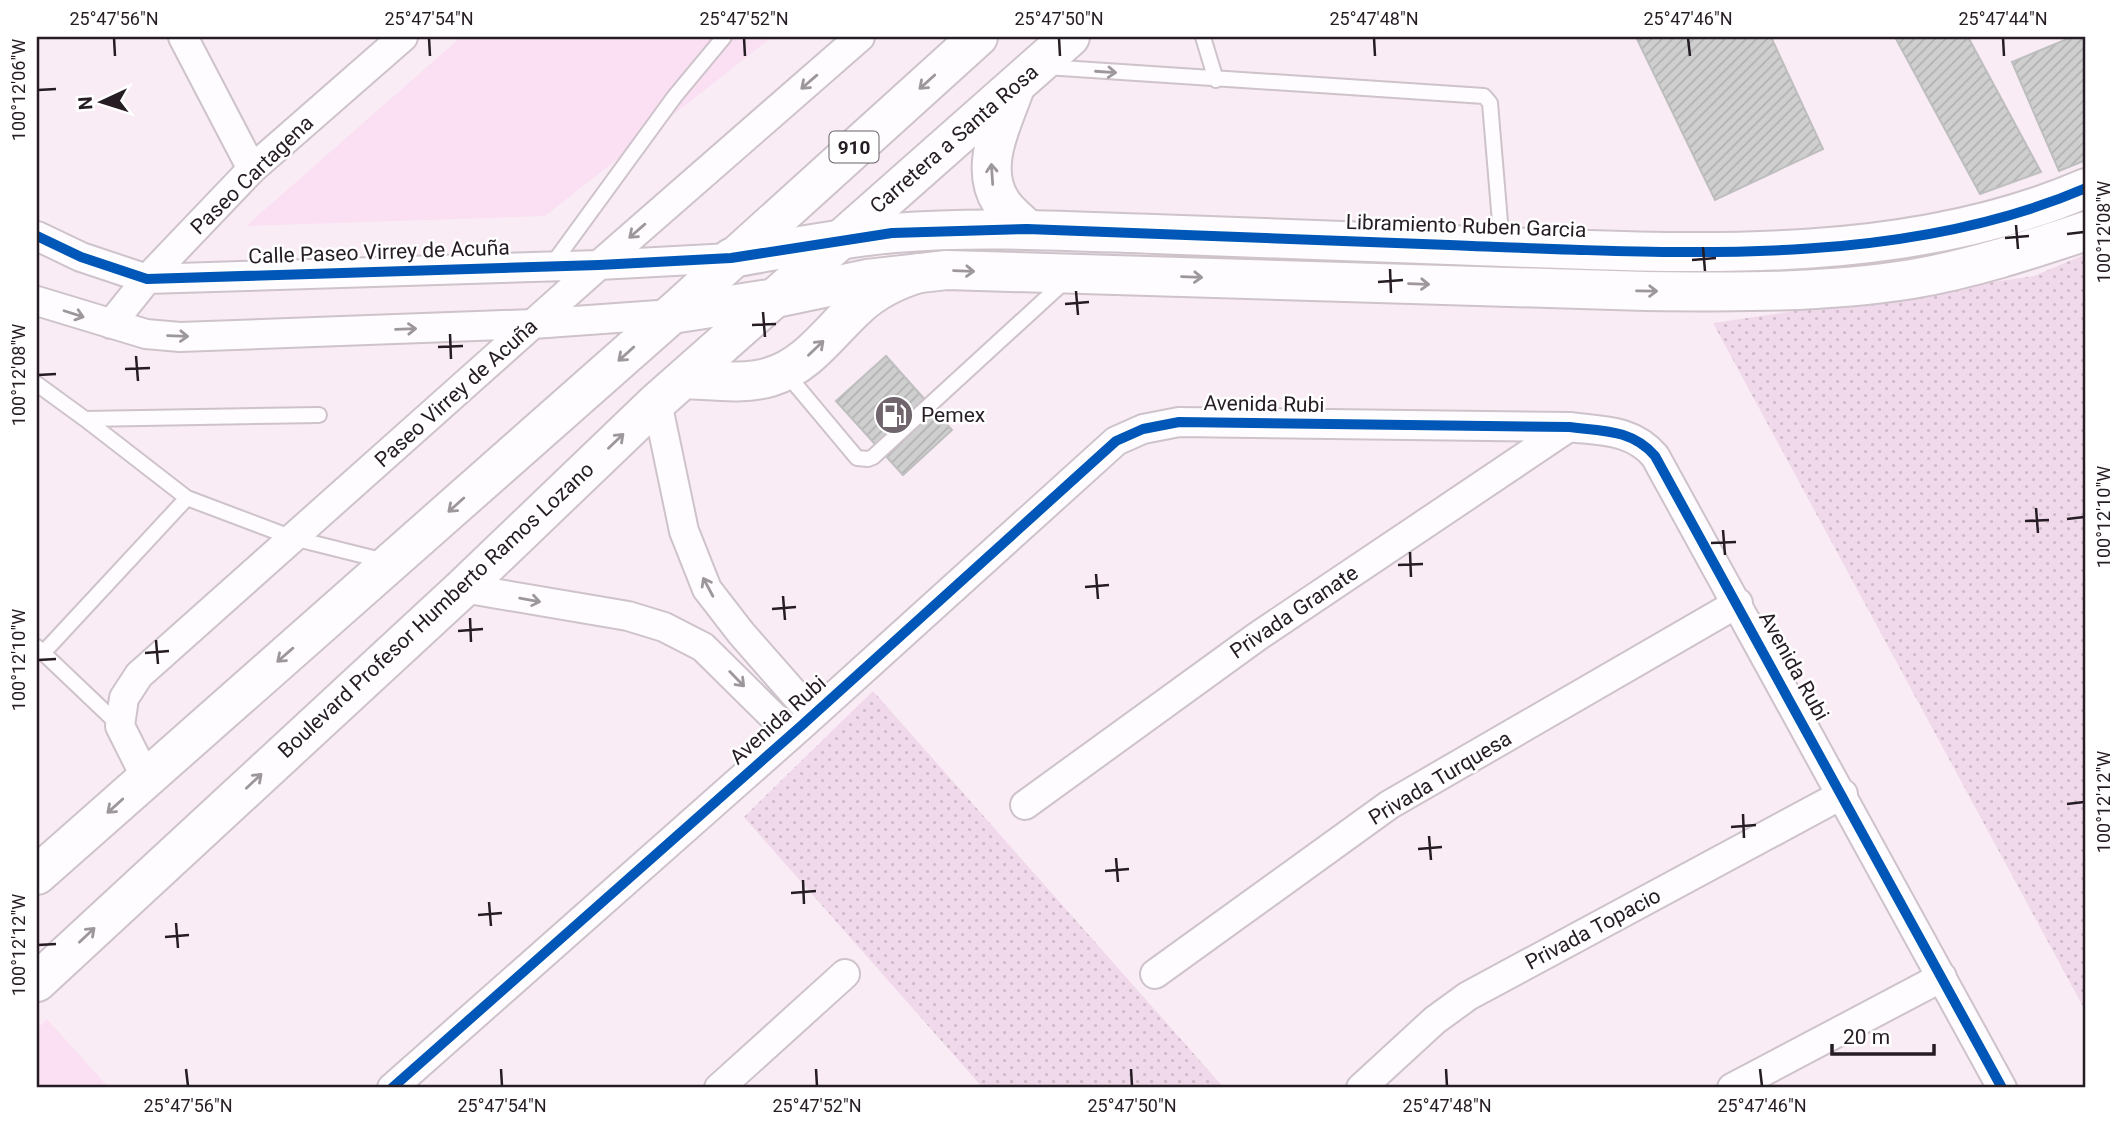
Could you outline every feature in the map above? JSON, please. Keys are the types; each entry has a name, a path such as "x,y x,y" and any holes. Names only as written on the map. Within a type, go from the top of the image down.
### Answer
{"main road":[{"name":"910","path":"731,258 978,37"},
{"name":"Carretera a Santa Rosa","path":"837,241 1070,37"},
{"path":"1027,76 994,147 992,161 993,185 1001,203 1027,229"},
{"name":"Libramiento Ruben Garcia","path":"731,258 892,233 1027,229 1502,247 1715,251 1879,243 1929,235 1985,221 2086,188"},
{"path":"672,314 776,298 867,279 947,270 1742,293 1838,288 1913,279 2007,258 2086,231"},
{"name":"Boulevard Profesor Humberto Ramos Lozano","path":"37,982 463,588 671,391 837,241"},
{"path":"37,875 672,314 731,258"},
{"path":"671,391 751,381 784,371 810,355 869,297 898,280 919,273"}],"street":[{"path":"183,37 252,169"},
{"name":"Paseo Cartagena","path":"111,324 148,279 252,169 403,37"},
{"name":"Paseo Virrey de Acuña","path":"120,726 124,698 139,675 599,265 860,37"},
{"name":"Calle Paseo Virrey de Acuña","path":"37,236 81,257 148,279 599,265 731,258"},
{"path":"37,301 146,334 180,337 533,324 672,314"},
{"name":"Avenida Rubi","path":"671,391 684,531 707,589 741,634 813,715"},
{"name":"Avenida Rubi","path":"392,1088 1116,442 1143,429 1179,422 1569,427 1623,433 1646,445 1655,456 1738,603 2002,1088"},
{"name":"Privada Granate","path":"1025,806 1258,636 1569,427"},
{"name":"Avenida Rubi","path":"463,588 628,616 664,626 703,647 791,734"},
{"name":"Privada Turquesa","path":"1156,974 1389,805 1738,603"},
{"path":"120,726 146,778"},
{"name":"Privada Topacio","path":"1361,1088 1435,1020 1468,996 1843,794"},
{"path":"719,1088 845,974"},
{"path":"1732,1088 1942,977"}],"lane":[{"path":"551,266 675,96 724,37"},
{"path":"1203,37 1216,80"},
{"path":"1027,76 1216,80 1487,97 1490,103 1502,247"},
{"path":"784,371 857,458 868,459 1073,274"},
{"path":"37,384 187,498 293,538 391,562"},
{"path":"85,419 319,415"},
{"path":"120,726 40,650 187,498"}],"shaded area":[{"path":"461,37 772,37 545,216 246,226"},
{"path":"2086,254 2086,1012 1713,323 2034,276"},
{"path":"873,691 1224,1088 983,1088 744,817"},
{"path":"47,1019 109,1088 37,1088 37,1029"}],"building":[{"path":"1636,37 1771,37 1823,149 1715,200"},
{"path":"1895,37 1968,37 2041,172 1980,194"},
{"path":"2072,37 2086,37 2086,160 2059,171 2012,62"},
{"name":"Pemex","path":"886,356 952,430 903,475 836,401"}],"cycle path":[{"path":"37,236 81,257 147,279 599,265 731,258 892,233 1027,229 1548,249 1705,252 1862,244 1939,232 2014,214 2086,188"},
{"path":"392,1088 801,726 1116,441 1143,429 1179,422 1569,427 1615,433 1646,447 1655,456 2002,1088"}],"place":[{"name":"Pemex","path":"894,415"}]}
